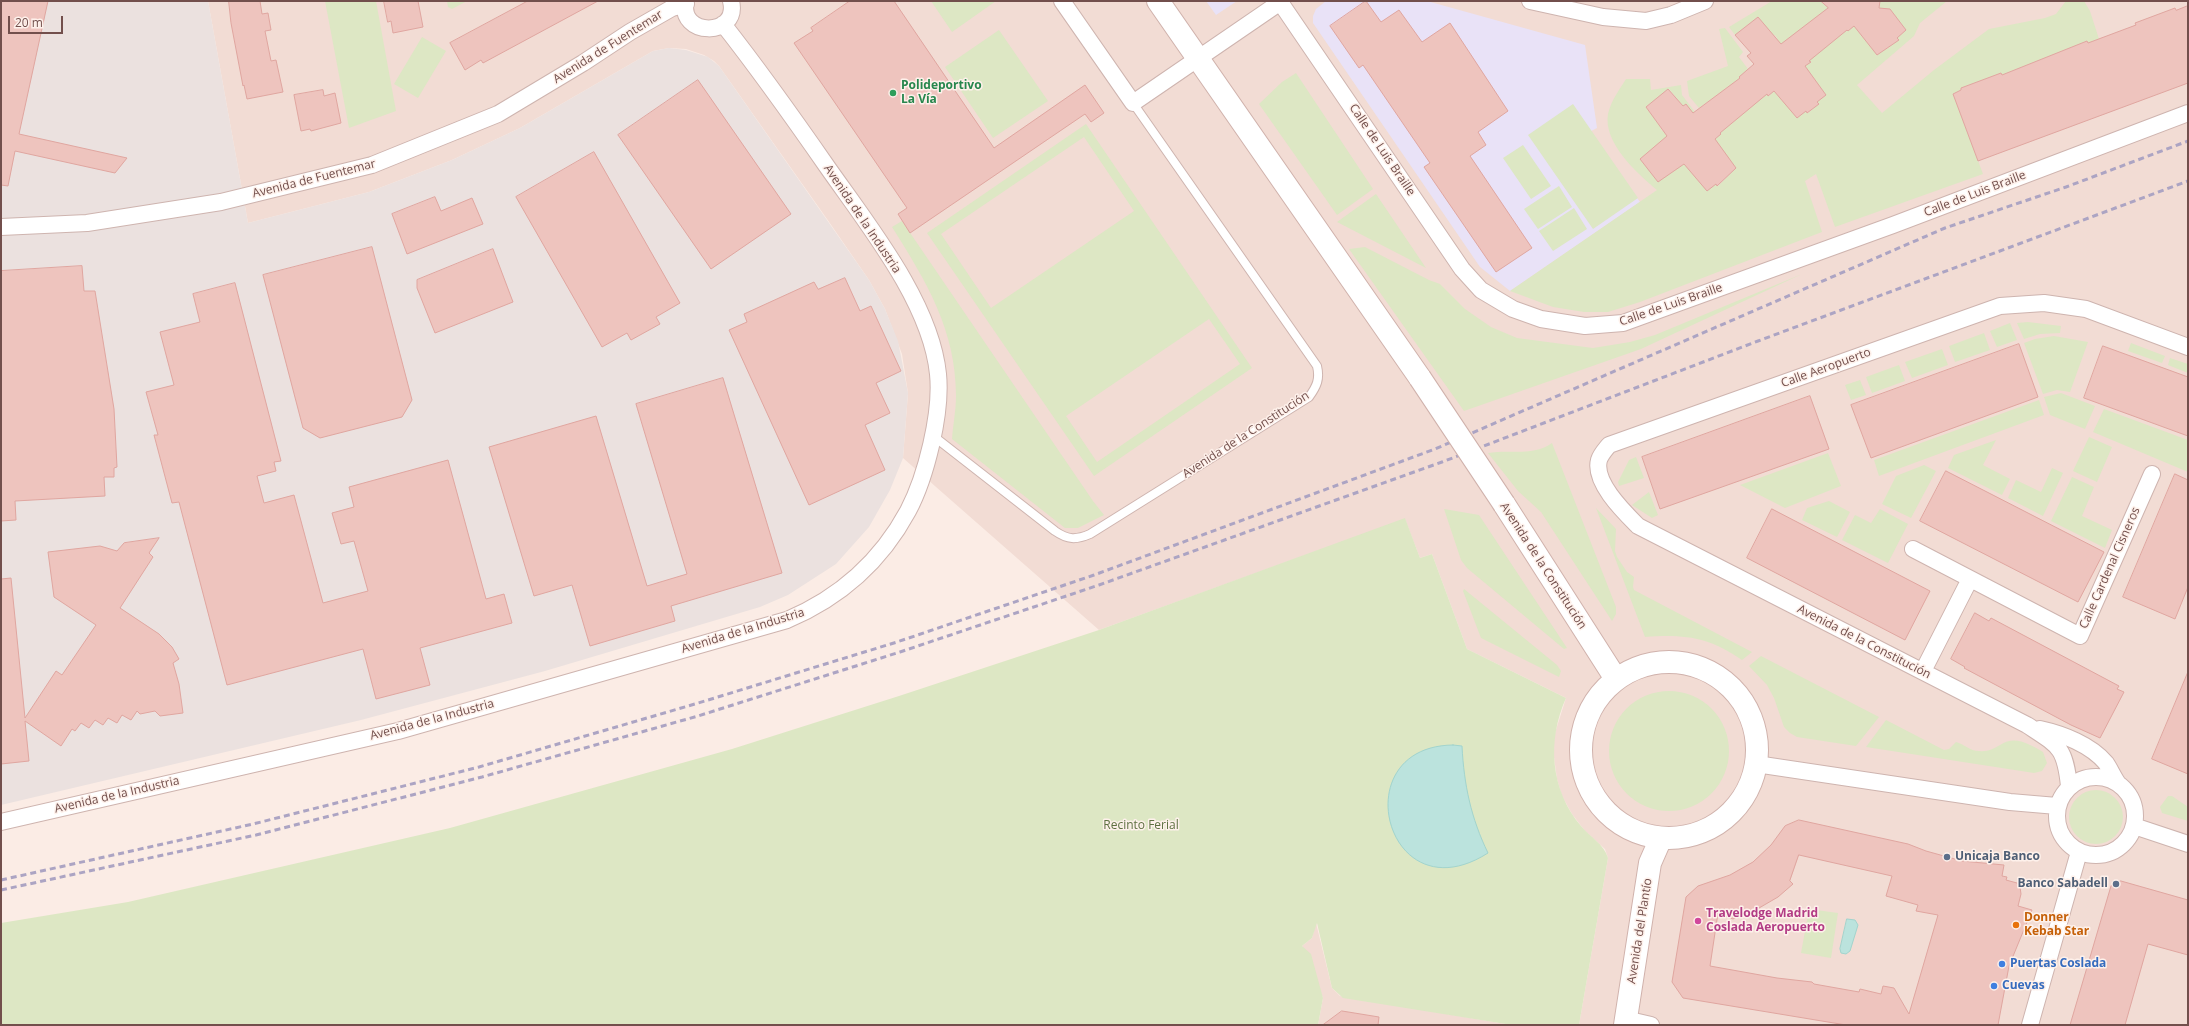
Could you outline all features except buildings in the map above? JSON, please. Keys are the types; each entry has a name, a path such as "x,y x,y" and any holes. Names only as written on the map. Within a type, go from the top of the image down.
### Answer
{"street":[{"path":"686,3 686,12 695,25 709,30 723,24 731,12 731,1"},
{"name":"Avenida de la Constitución","path":"1062,1 1133,103"},
{"name":"Avenida de la Constitución","path":"1158,1 1420,378 1504,504 1616,679"},
{"path":"1530,1 1603,17 1646,21 1671,15 1705,1"},
{"path":"1133,103 1281,2"},
{"name":"Calle de Luis Braille","path":"1281,2 1462,268 1481,290 1513,309 1541,319 1585,326 1622,324 1893,225 2188,113"},
{"name":"Avenida de Fuentemar","path":"1,227 87,223 221,202 372,165 498,114 583,63 630,32 672,8 686,3"},
{"name":"Avenida de la Industria","path":"1,822 398,731 786,620 805,612 836,594 860,575 885,547 900,526 915,499 924,471 932,435 936,407 938,374 928,330 891,257 755,64 723,24"},
{"name":"Calle Aeropuerto","path":"1609,445 2000,306 2044,303 2086,309 2188,346"},
{"name":"Avenida de la Constitución","path":"1609,445 1598,462 1602,480 1620,508 1638,526 2027,725 2059,749 2066,760 2069,786"},
{"name":"Calle Cardenal Cisneros","path":"1913,549 2080,636 2152,474"},
{"path":"1923,671 1970,579"},
{"path":"1664,662 1682,663 1699,667 1714,675 1728,685 1740,698 1749,713 1755,730 1757,747 1756,764 1749,787 1740,803 1728,816 1708,830 1697,834 1685,837 1661,838 1631,830 1606,813 1588,788 1580,759 1582,728 1595,701 1616,679 1631,670 1647,664 1664,662"},
{"name":"Avenida de la Constitución","path":"2027,725 2072,739 2094,753 2106,763 2117,782"},
{"path":"1756,764 2010,802 2057,806"},
{"path":"2089,777 2103,777 2117,782 2128,793 2134,806 2134,826 2124,844 2106,854 2092,856 2079,852 2068,844 2060,833 2056,820 2057,806 2069,786 2078,780 2089,777"},
{"path":"2134,826 2188,844"},
{"name":"Avenida del Plantío","path":"1625,1022 1650,863 1661,838"},
{"path":"2030,1025 2079,852"},
{"path":"1625,1022 1651,1025"}],"lane":[{"name":"Avenida de la Constitución","path":"932,435 1055,532 1065,538 1077,539 1096,530 1309,397 1316,386 1319,376 1317,366 1133,103"}],"shaded area":[{"path":"1,1 208,1 248,223 369,192 452,160 520,128 653,51 669,48 686,50 708,57 719,66 869,280 885,309 898,341 908,393 903,458 890,490 869,527 836,564 788,595 760,607 545,671 361,720 1,805"},
{"path":"208,1 2188,1 2188,1025 1579,1025 1608,858 1605,849 1585,831 1572,814 1562,796 1557,779 1554,757 1554,736 1566,698 1467,649 1432,554 1420,558 1405,519 1099,630 903,458 908,393 902,354 885,309 869,280 827,219 714,61 704,55 686,49 669,48 653,51 520,128 452,160 369,192 248,223"},
{"path":"1206,1 1237,1 1216,15"},
{"path":"1326,1 1427,1 1585,45 1597,128 1591,131 1640,202 1510,291 1480,267 1313,23 1313,16 1316,9"},
{"path":"1316,923 1332,988 1340,996 1512,1025 1318,1025 1323,998 1302,946 1312,938"}],"green space":[{"path":"325,1 376,1 396,111 349,128"},
{"path":"447,1 467,1 452,9 448,7"},
{"path":"931,1 996,1 952,32"},
{"path":"1772,1 1838,1 1787,43 1777,45 1777,38 1775,35 1773,36 1758,17 1735,35 1729,27"},
{"path":"1880,1 1947,1 1920,23 1914,36 1857,85 1882,113 1934,70 1989,29 2045,18 2056,14 2066,1 2084,1 2090,11 2099,39 2088,43 2087,41 2002,75 2001,73 1961,88 1961,90 1953,94 1983,174 1835,227 1816,174 1805,181 1822,232 1640,302 1608,312 1584,312 1553,307 1510,291 1657,190 1631,166 1616,146 1611,136 1608,125 1609,109 1626,79 1650,79 1651,90 1681,85 1682,95 1698,116 1683,106 1669,89 1646,107 1661,126 1662,131 1669,131 1665,141 1662,140 1658,144 1679,168 1683,161 1707,191 1716,184 1718,186 1736,168 1721,150 1720,145 1709,147 1720,133 1767,94 1769,96 1773,89 1780,93 1780,98 1782,101 1784,100 1797,118 1806,111 1808,113 1819,104 1817,102 1826,95 1803,64 1807,65 1810,62 1809,60 1847,30 1848,31 1852,24 1860,28 1860,34 1862,37 1864,36 1887,49 1898,40 1897,38 1906,30 1890,9 1879,10"},
{"path":"1725,28 1743,52 1739,57 1748,69 1739,77 1740,78 1699,108 1689,96 1687,81 1728,66 1719,29"},
{"path":"999,30 1048,101 993,138 945,67"},
{"path":"422,37 446,51 418,98 394,84"},
{"path":"1296,73 1373,189 1337,215 1259,104 1282,82"},
{"path":"1573,104 1638,198 1593,229 1528,135"},
{"path":"1086,124 1252,368 1094,476 927,233","holes":["1084,137 1134,211 991,308 941,234","1209,319 1240,364 1097,462 1066,416"]},
{"path":"1523,145 1551,186 1531,199 1503,158"},
{"path":"1559,186 1572,207 1538,229 1524,209"},
{"path":"1376,194 1426,268 1337,222"},
{"path":"1574,208 1587,229 1553,251 1539,231"},
{"path":"902,221 1104,515 1078,528 1065,528 952,439 956,396 955,372 951,349 937,307 916,267 892,227"},
{"path":"1365,247 1429,280 1440,284 1465,309 1491,327 1517,338 1593,348 1630,342 1655,335 1802,274 1641,349 1464,411 1349,249"},
{"path":"2028,322 2061,326 2060,333 2040,334 2024,339 2017,323"},
{"path":"2010,323 2017,340 1997,347 1990,331"},
{"path":"1984,333 1990,350 1955,362 1949,346"},
{"path":"2054,336 2088,342 2070,392 2057,390 2043,394 2024,343 2035,339"},
{"path":"2131,343 2165,356 2162,363 2128,351"},
{"path":"1942,349 1948,365 1912,378 1905,362"},
{"path":"2170,358 2188,364 2188,373 2168,365"},
{"path":"1899,365 1905,381 1872,393 1866,377"},
{"path":"1860,380 1866,395 1851,400 1845,385"},
{"path":"2061,393 2095,406 2085,429 2050,415 2044,397"},
{"path":"2039,400 2044,415 1879,476 1874,460"},
{"path":"2104,409 2188,440 2188,472 2093,432"},
{"path":"2089,437 2112,447 2097,482 2073,471"},
{"path":"1996,440 1983,465 2010,479 2002,495 1948,468 1954,455"},
{"path":"1552,443 1616,607 1616,614 1612,621 1541,512 1518,491 1488,453 1537,450"},
{"path":"1828,453 1841,486 1785,508 1740,485"},
{"path":"1636,457 1644,478 1619,486 1618,482 1629,460"},
{"path":"1924,465 1936,471 1911,518 1882,504 1896,476"},
{"path":"2052,468 2063,473 2043,516 2008,498 2016,480 2041,492"},
{"path":"2072,477 2094,487 2082,516 2112,530 2105,548 2051,521"},
{"path":"1649,492 1658,515 1652,518 1632,505"},
{"path":"1829,501 1850,512 1837,537 1802,520 1807,508"},
{"path":"1596,508 1616,529 1615,551 1617,557 1627,572 1634,577 1634,590 1752,652 1742,660 1718,646 1696,639 1672,636 1645,637"},
{"path":"1444,509 1479,515 1567,648 1564,649 1467,568 1461,560"},
{"path":"1880,509 1908,524 1888,563 1842,540 1855,515 1871,523"},
{"name":"Recinto Ferial","path":"1405,518 1420,558 1432,554 1467,649 1566,698 1560,714 1554,748 1558,781 1571,812 1581,826 1603,849 1608,858 1579,1025 1512,1025 1343,998 1332,988 1317,923 1312,938 1302,946 1311,954 1323,998 1318,1025 1,1025 1,923 128,902 450,828 732,749 1099,630"},
{"path":"1464,589 1557,665 1561,671 1559,677 1481,638 1463,591"},
{"path":"1761,656 1879,717 1856,746 1797,737 1784,727 1774,698 1767,685 1749,666"},
{"path":"1669,691 1681,692 1692,696 1702,701 1711,709 1719,718 1724,728 1728,739 1728,763 1724,774 1719,784 1711,793 1702,801 1692,806 1681,810 1669,811 1657,810 1646,806 1636,801 1627,793 1619,784 1614,774 1610,763 1609,751 1610,739 1614,728 1619,718 1627,709 1636,701 1646,696 1657,692"},
{"path":"1886,720 1944,750 1949,749 1956,742 1976,751 1985,751 2006,742 2017,741 2032,746 2043,752 2047,763 2042,771 2034,773 1866,747"},
{"path":"2096,790 2106,792 2115,798 2121,807 2123,817 2121,827 2115,836 2106,842 2096,844 2086,842 2077,836 2071,827 2069,817 2071,807 2077,798 2086,792"},
{"path":"2168,796 2172,796 2188,807 2188,821 2162,813 2160,807"},
{"path":"1809,909 1838,913 1831,958 1801,953"}],"water":[{"path":"1453,745 1462,746 1469,801 1477,827 1488,853 1453,867 1424,864 1403,848 1391,824 1388,797 1397,771 1418,753"},
{"path":"1847,919 1855,920 1858,925 1850,951 1846,954 1841,953 1840,949"}],"railway":[{"path":"1,880 253,824 479,767 695,704 897,642 1094,575 1435,449 1945,228 2066,187 2188,141"},
{"path":"1,890 256,835 482,777 698,716 900,652 1099,585 1442,462 1758,341 2188,181"}],"place":[{"name":"Polideportivo La Vía","path":"893,93"},
{"name":"Unicaja Banco","path":"1947,857"},
{"name":"Banco Sabadell","path":"2116,884"},
{"name":"Travelodge Madrid Coslada Aeropuerto","path":"1698,921"},
{"name":"Donner Kebab Star","path":"2016,925"},
{"name":"Puertas Coslada","path":"2002,964"},
{"name":"Cuevas","path":"1994,986"}]}
